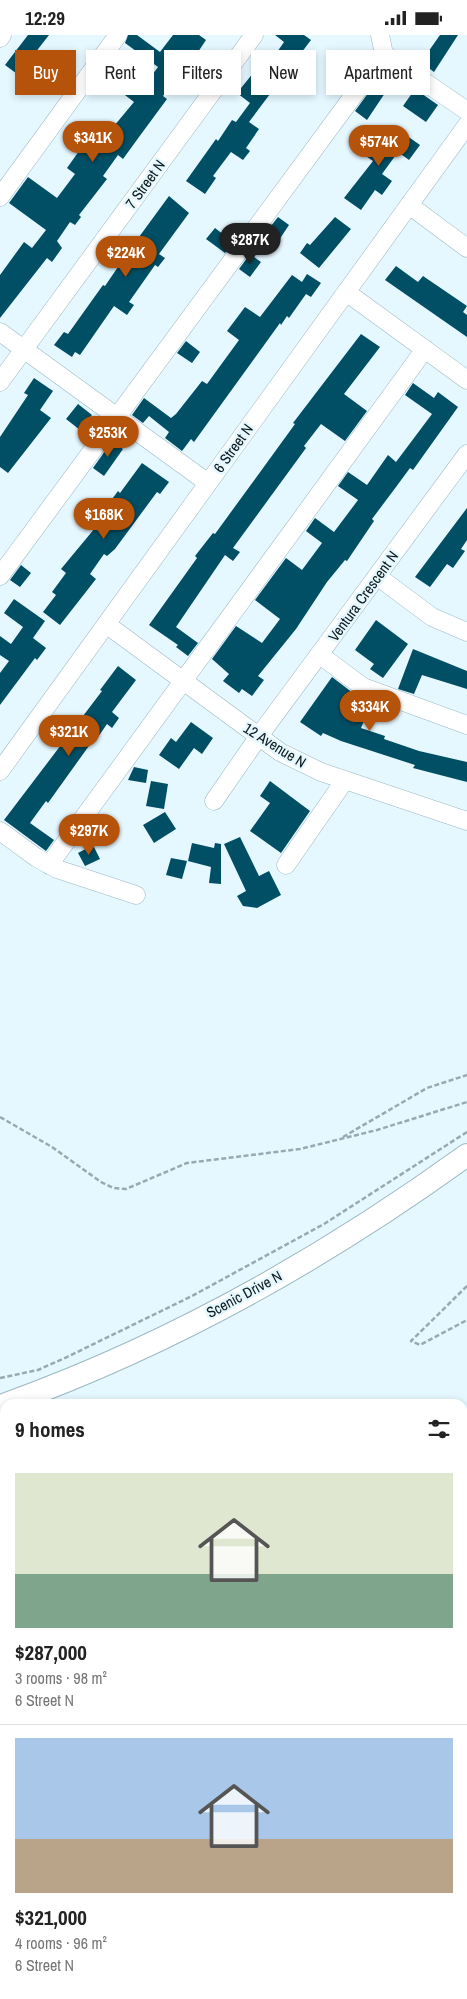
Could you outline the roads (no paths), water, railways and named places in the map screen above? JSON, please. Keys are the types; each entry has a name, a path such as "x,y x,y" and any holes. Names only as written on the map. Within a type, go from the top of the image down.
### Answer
{"main road":[{"name":"Scenic Drive N","path":"17,1399 140,1348 251,1291 341,1239 467,1155"}],"street":[{"path":"0,197 118,35"},
{"name":"7 Street N","path":"0,382 254,35"},
{"path":"380,35 383,50"},
{"path":"430,86 467,111"},
{"path":"0,576 354,95"},
{"name":"6 Street N","path":"0,771 467,125"},
{"path":"409,205 467,248"},
{"path":"346,292 467,380"},
{"path":"0,333 208,483"},
{"path":"49,865 425,349"},
{"name":"Ventura Crescent N","path":"214,801 467,454"},
{"path":"378,576 432,617 464,625"},
{"name":"12 Avenue N","path":"106,625 259,737 299,762 345,780 467,821"},
{"path":"320,655 363,687 467,725"},
{"path":"286,865 345,780"},
{"path":"0,831 49,865 136,895"}]}
